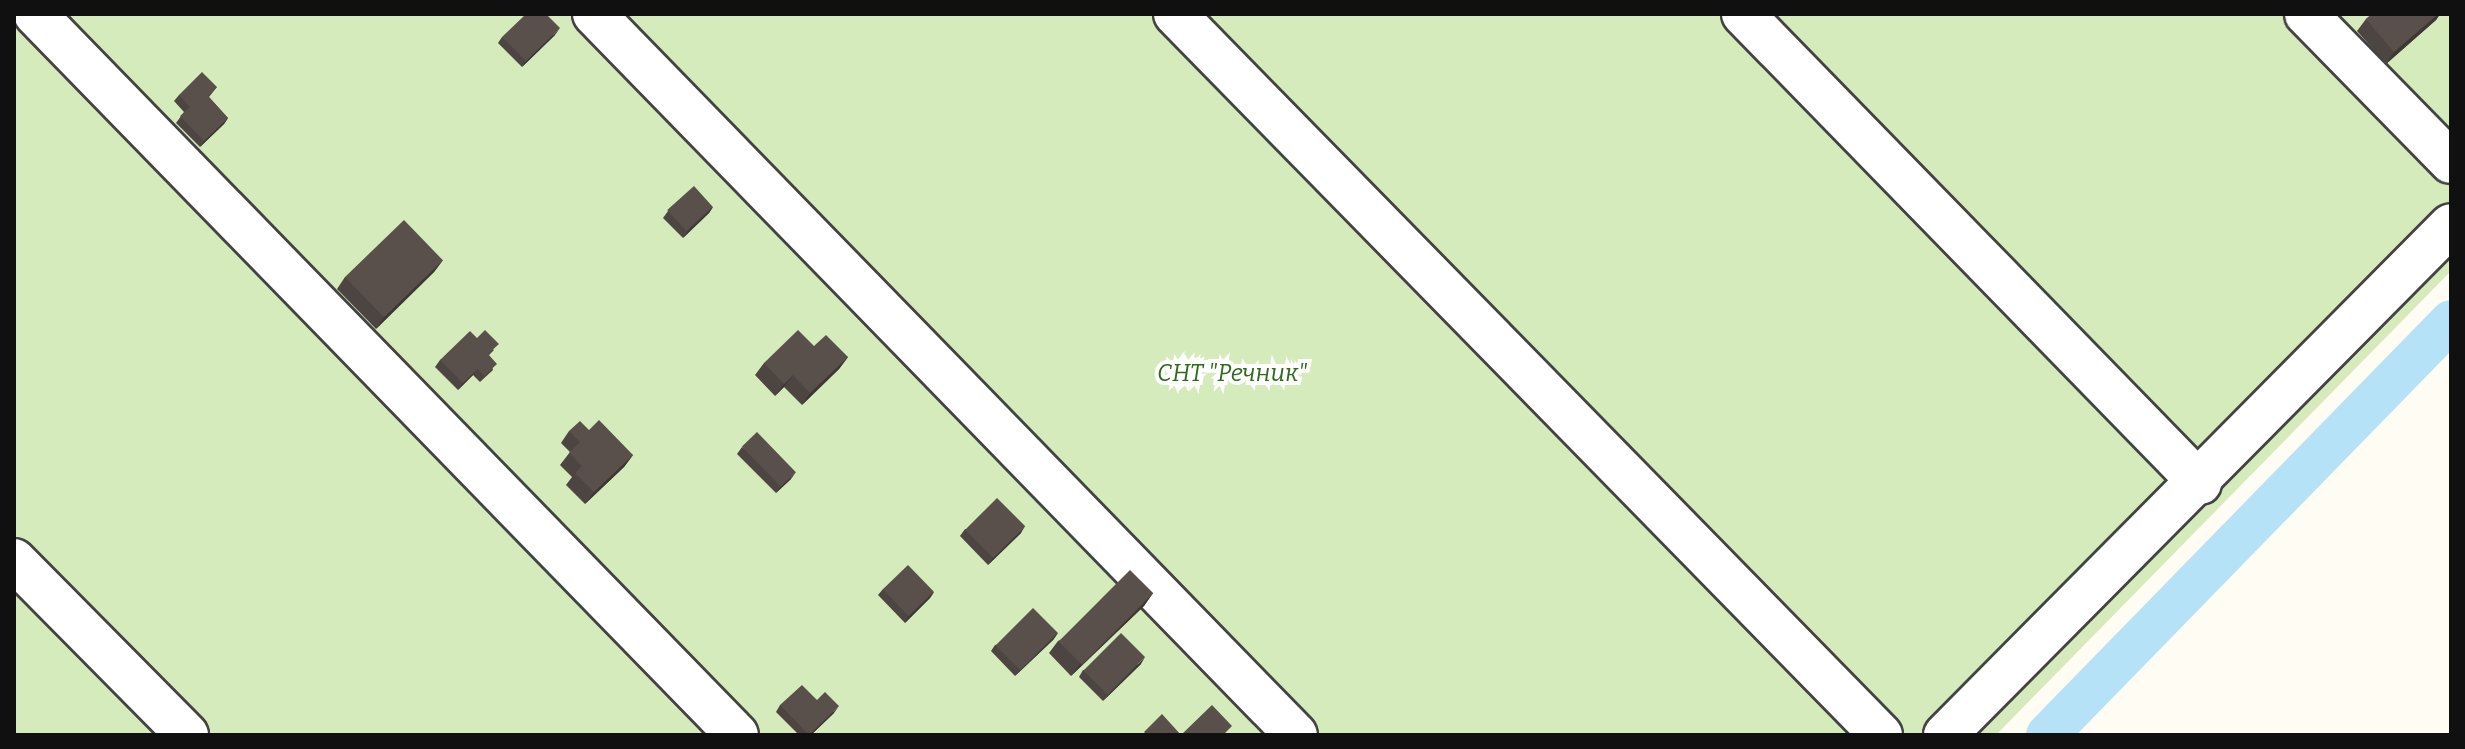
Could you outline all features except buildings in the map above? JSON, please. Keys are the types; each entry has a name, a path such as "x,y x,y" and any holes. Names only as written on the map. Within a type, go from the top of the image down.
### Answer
{"street":[{"path":"35,14 737,735"},
{"path":"594,14 1296,735"},
{"path":"1175,14 1881,735"},
{"path":"1743,14 2200,483"},
{"path":"2306,14 2451,162"},
{"path":"1945,735 2200,483 2451,225"},
{"path":"14,560 187,735"}],"green space":[{"name":"СНТ \"Речник\"","path":"14,14 2451,14 2451,271 1996,735 14,735"}],"waterway":[{"path":"2047,735 2451,321"}]}
